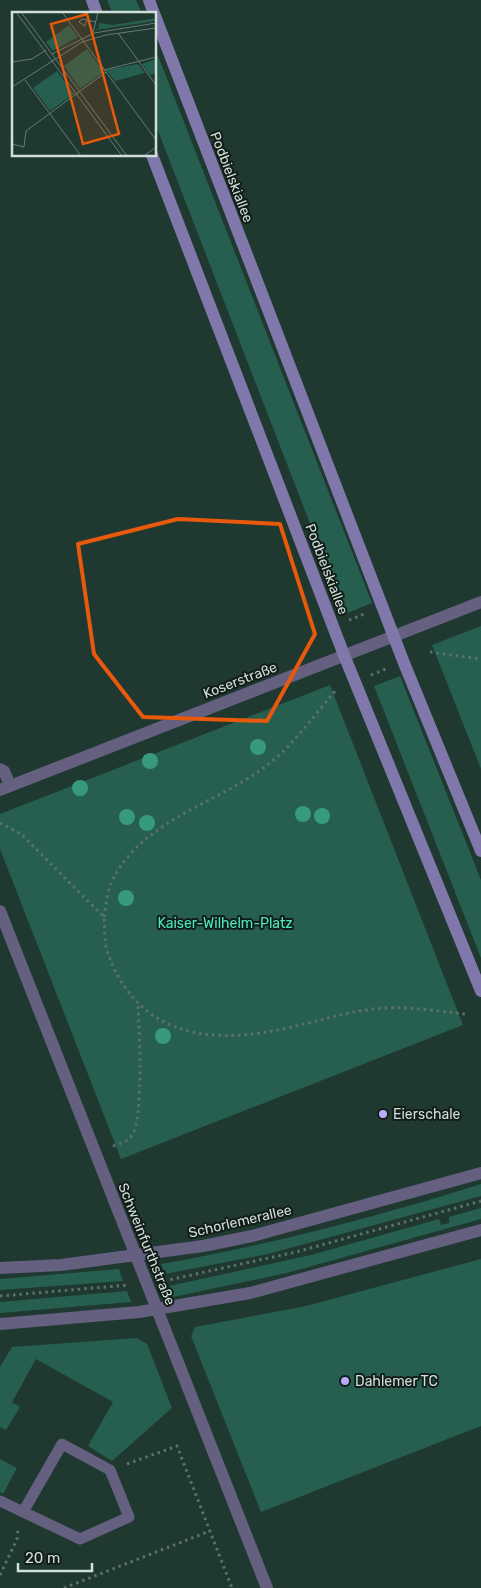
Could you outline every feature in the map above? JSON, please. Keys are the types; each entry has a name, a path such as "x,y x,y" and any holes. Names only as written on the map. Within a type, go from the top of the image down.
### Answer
{"street":[{"path":"92,0 96,12"},
{"name":"Podbielskiallee","path":"149,0 154,12"},
{"name":"Podbielskiallee","path":"156,18 394,636 481,851"},
{"name":"Podbielskiallee","path":"152,156 344,655 481,991"},
{"name":"Koserstraße","path":"0,769 4,771 5,788 481,602"},
{"name":"Schweinfurthstraße","path":"0,911 267,1588"},
{"name":"Schorlemerallee","path":"0,1268 61,1265 136,1256 252,1236 481,1173"},
{"path":"0,1324 94,1318 158,1310 250,1293 481,1230"}],"lane":[{"path":"0,1501 80,1540 129,1517 110,1470 62,1444 23,1512"}],"path":[{"path":"346,621 369,612"},
{"path":"430,652 481,659"},
{"path":"368,677 391,668"},
{"path":"337,689 290,746 270,763 150,836 129,856 111,884 104,917 106,950 125,989 149,1015 169,1026 204,1036 236,1036 272,1031 375,1008 406,1008 465,1014"},
{"path":"0,823 21,834 104,917"},
{"path":"112,1146 127,1140 134,1134 140,1099 138,1005"},
{"path":"165,1281 296,1252 481,1201"},
{"path":"0,1296 128,1285"},
{"path":"110,1470 177,1446 232,1588"},
{"path":"0,1575 17,1539 18,1524 23,1512"},
{"path":"64,1588 210,1531"}],"highlighted area":[{"path":"178,519 280,524 315,634 267,721 143,717 94,654 78,544"}],"green space":[{"path":"107,0 136,0 141,12 112,12"},
{"path":"156,51 372,603 345,614 156,126"},
{"path":"481,626 481,769 432,645"},
{"path":"400,676 481,880 481,958 374,686"},
{"name":"Kaiser-Wilhelm-Platz","path":"330,685 463,1025 121,1159 0,849 0,814"},
{"path":"481,1184 481,1196 268,1254 165,1274 161,1264 242,1248 322,1229 402,1208"},
{"path":"481,1208 481,1219 287,1273 173,1297 169,1286 311,1255 439,1219 441,1225 449,1223 449,1217"},
{"name":"Dahlemer TC","path":"481,1259 481,1426 261,1512 191,1336 195,1327 306,1306"},
{"path":"119,1269 123,1281 0,1290 0,1279"},
{"path":"127,1291 131,1302 0,1313 0,1302"},
{"path":"136,1338 147,1344 172,1408 112,1461 88,1446 113,1402 36,1359 12,1402 20,1407 6,1430 0,1427 0,1367 12,1347"},
{"path":"0,1459 17,1468 3,1494 0,1492"}],"place":[{"name":"Eierschale","path":"383,1114"},
{"name":"Dahlemer TC","path":"345,1381"}]}
